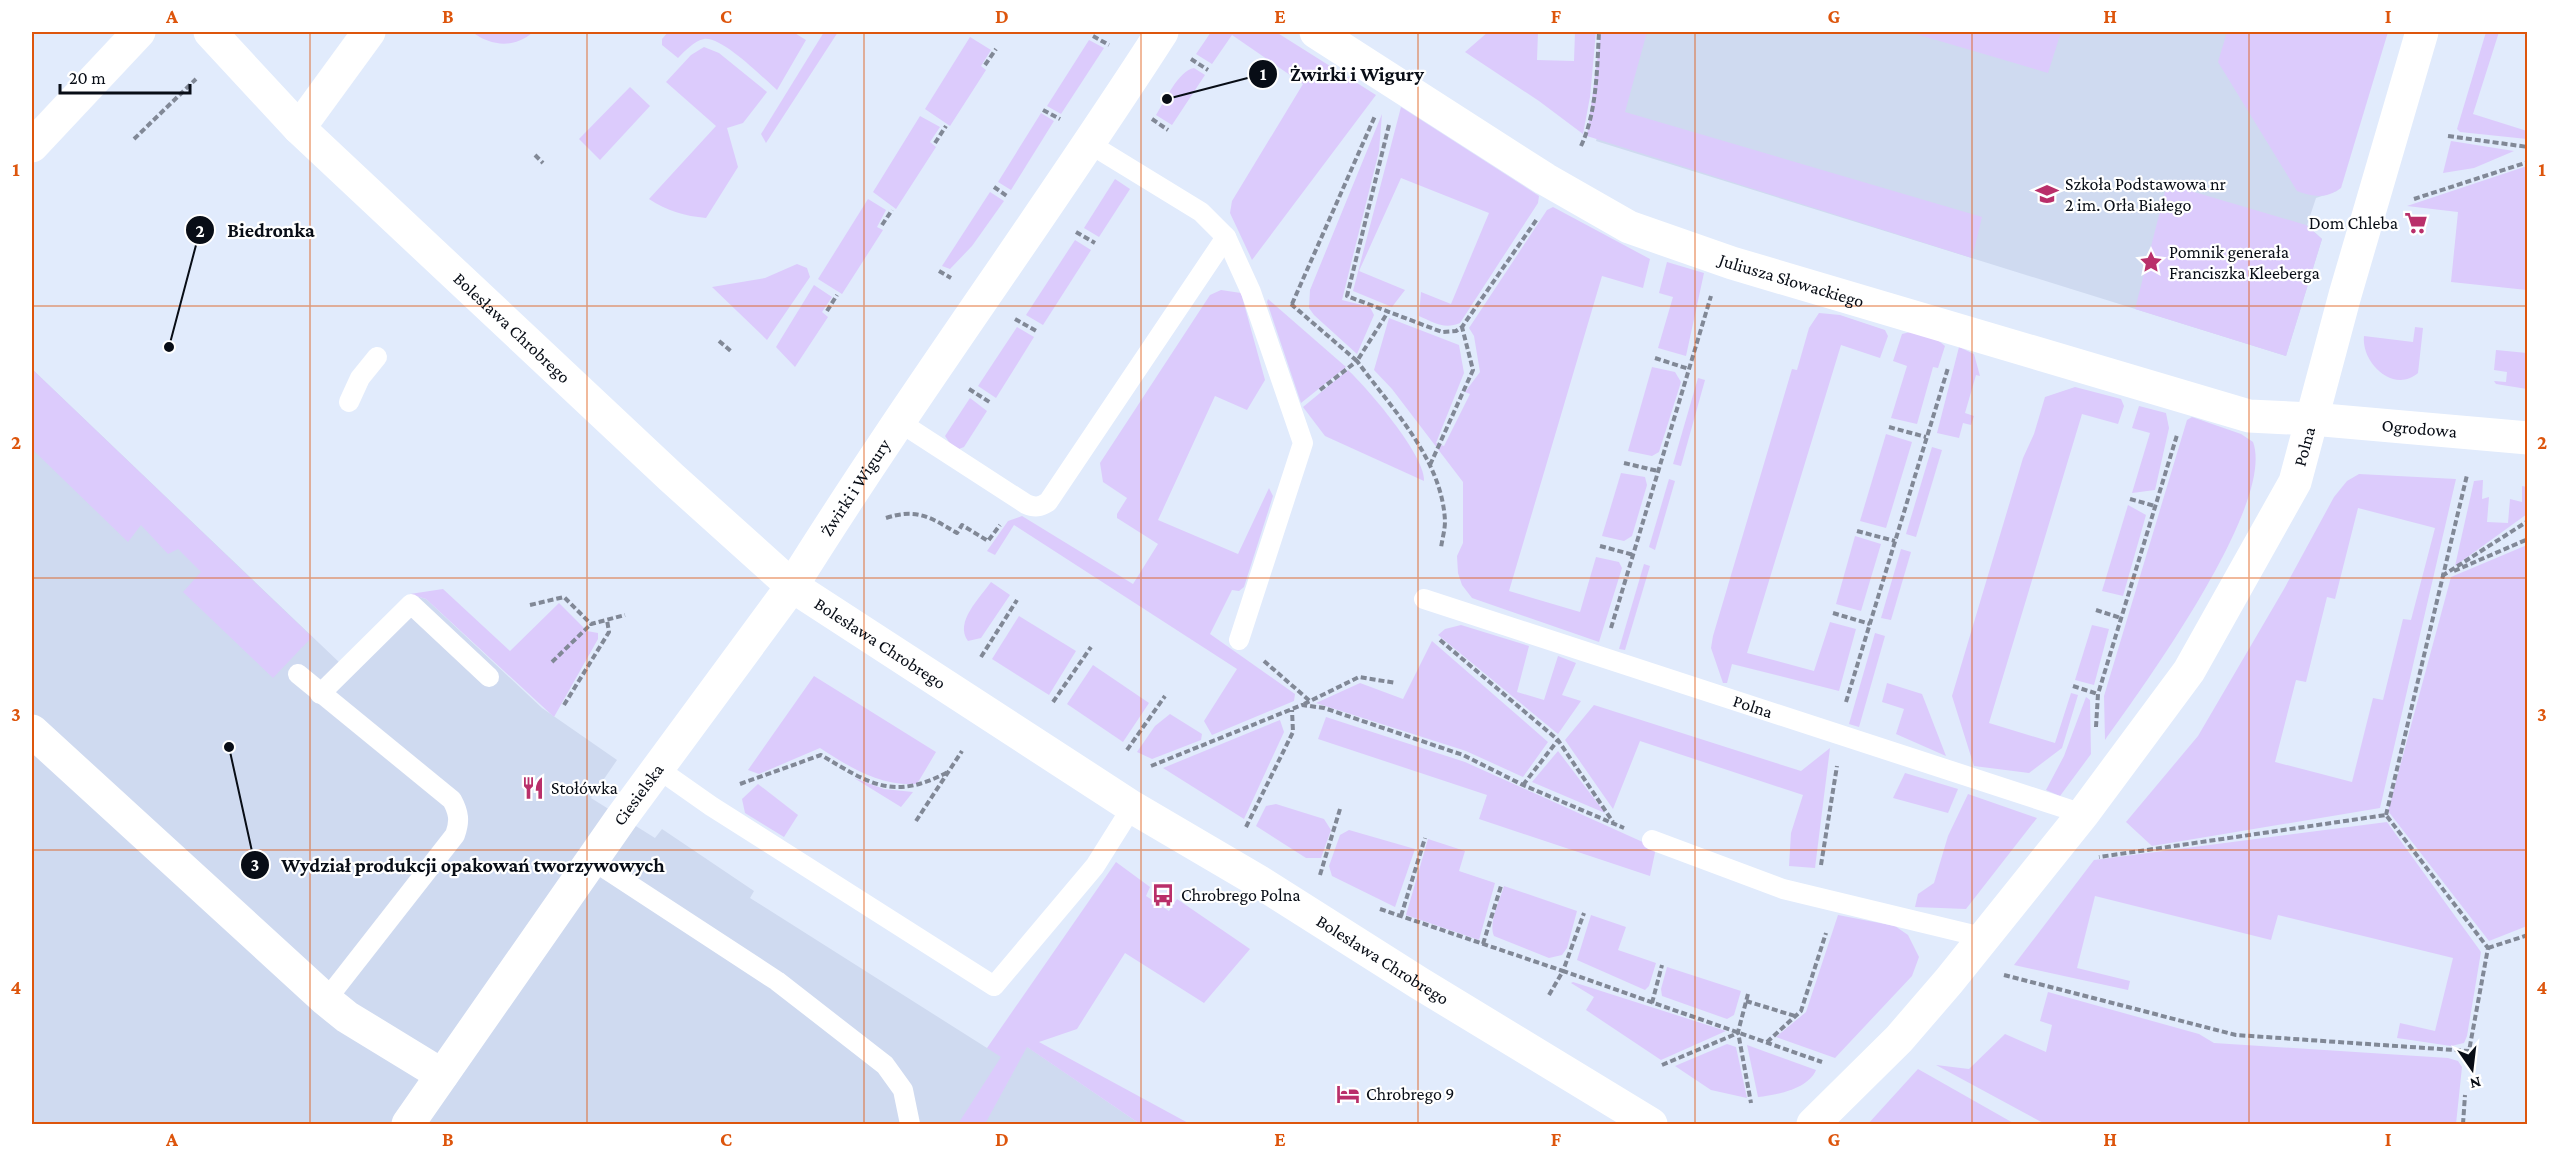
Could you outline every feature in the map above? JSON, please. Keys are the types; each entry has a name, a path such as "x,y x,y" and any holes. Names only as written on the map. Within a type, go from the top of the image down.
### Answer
{"street":[{"path":"32,146 139,32"},
{"name":"Bolesława Chrobrego","path":"210,32 299,128 672,478 792,586 1132,807 1258,880 1419,983 1652,1125"},
{"path":"299,128 369,32"},
{"name":"Żwirki i Wigury","path":"792,586 898,421 1090,144 1162,32"},
{"name":"Juliusza Słowackiego","path":"1316,32 1545,179 1629,227 1732,262 2249,416 2312,419"},
{"name":"Polna","path":"1813,1125 1899,1038 1986,938 2083,814 2189,671 2295,482 2422,32"},
{"name":"Ogrodowa","path":"2312,419 2528,438"},
{"name":"Ciesielska","path":"408,1125 657,768 792,586"},
{"path":"32,731 326,1000 347,1017 442,1075"}],"lane":[{"path":"1090,144 1201,212 1226,237 1249,286 1303,443 1239,640"},
{"path":"898,421 1026,504 1038,507 1048,502 1226,237"},
{"path":"349,402 360,378 377,357"},
{"name":"Polna","path":"1424,599 2083,814"},
{"path":"320,694 411,604 489,677"},
{"path":"298,674 452,800 458,811 459,825 449,844 326,1000"},
{"path":"657,768 711,806 994,986 1095,866 1132,807"},
{"path":"1652,840 1783,889 1986,938"},
{"path":"592,860 777,981 885,1065 903,1090 910,1125"}],"path":[{"path":"1581,146 1586,135 1593,102 1599,32"},
{"path":"1093,36 1115,49"},
{"path":"985,65 996,49"},
{"path":"1186,56 1208,70"},
{"path":"134,139 196,80"},
{"path":"1043,110 1066,122"},
{"path":"1292,304 1376,114"},
{"path":"1147,115 1168,130"},
{"path":"1390,123 1347,296 1442,332 1456,331 1462,327 1538,217"},
{"path":"935,143 946,126"},
{"path":"2448,136 2528,147"},
{"path":"534,155 543,163"},
{"path":"2405,201 2528,162"},
{"path":"882,225 892,210"},
{"path":"1073,230 1095,243"},
{"path":"939,272 951,278"},
{"path":"1249,286 1282,296 1357,361 1419,446 1439,484 1445,522 1441,548"},
{"path":"827,312 837,296"},
{"path":"1602,657 1709,304"},
{"path":"1292,412 1357,361 1388,312"},
{"path":"1014,319 1038,332"},
{"path":"1430,465 1473,370 1462,327"},
{"path":"719,341 732,352"},
{"path":"1655,358 1689,369"},
{"path":"1816,897 1839,735 1870,624 1947,372"},
{"path":"969,389 992,403"},
{"path":"1462,396 1468,399"},
{"path":"1889,427 1926,437"},
{"path":"2095,715 2098,694 2172,450"},
{"path":"1624,463 1658,471"},
{"path":"2386,815 2441,576 2467,475"},
{"path":"2130,499 2155,506"},
{"path":"886,518 903,513 926,515 957,534 962,525 988,541 1006,517 1016,511 1038,507"},
{"path":"2441,576 2528,521"},
{"path":"1857,531 1895,541"},
{"path":"2441,576 2528,539"},
{"path":"1600,546 1634,555"},
{"path":"530,605 564,597 591,624"},
{"path":"981,657 1017,600"},
{"path":"2096,610 2121,618"},
{"path":"1833,613 1870,624"},
{"path":"552,662 591,624 626,615"},
{"path":"564,705 609,632 608,620"},
{"path":"1433,634 1558,740 1614,823"},
{"path":"1239,640 1311,702"},
{"path":"1053,702 1091,647"},
{"path":"1151,766 1311,702 1359,677 1396,683"},
{"path":"2073,686 2098,694"},
{"path":"1127,750 1164,696"},
{"path":"1302,705 1324,708 1463,755 1523,785 1652,840"},
{"path":"1246,827 1293,732 1292,710"},
{"path":"1523,785 1558,740"},
{"path":"916,821 962,751"},
{"path":"734,787 821,754 857,776 893,786 917,786 948,772"},
{"path":"1320,875 1340,809"},
{"path":"2097,857 2386,815"},
{"path":"1994,973 2236,1035 2469,1051 2488,948 2386,815"},
{"path":"1401,916 1425,838"},
{"path":"1483,944 1501,886"},
{"path":"1766,1042 1801,1011 1836,901"},
{"path":"1371,906 1832,1066"},
{"path":"1549,995 1563,971 1584,913"},
{"path":"2488,948 2528,935"},
{"path":"1652,1003 1662,965"},
{"path":"1748,994 1738,1032 1751,1103"},
{"path":"1746,1001 1795,1017"},
{"path":"1662,1065 1738,1032"},
{"path":"2463,1125 2465,1095"}],"shaded area":[{"path":"472,32 533,32 518,41 502,44 479,37"},
{"path":"668,32 793,32 806,40 777,90 731,51 712,40 704,39 697,42 678,58 662,45 662,39"},
{"path":"824,32 838,32 766,143 761,134"},
{"path":"1211,32 1276,32 1376,95 1252,260 1230,213 1232,201 1303,84 1232,35 1212,64 1196,54"},
{"path":"1488,32 1538,32 1537,60 1574,61 1575,32 1596,32 1590,97 1583,134 1539,101 1465,52"},
{"path":"1601,32 1647,32 1625,112 1982,217 1972,258 1587,136"},
{"name":"Szkoła Podstawowa nr 2 im. Orła Białego","path":"1626,32 2385,32 2337,191 2316,198 2307,225 2322,239 2286,356 1596,141"},
{"path":"1909,32 2061,32 2048,73"},
{"path":"2227,32 2388,32 2341,188 2330,194 2319,196 2297,191 2218,62"},
{"path":"2486,32 2499,32 2473,114 2527,131 2527,139 2460,132 2457,129"},
{"path":"970,37 991,50 981,66 986,70 950,126 925,109"},
{"path":"1089,40 1104,48 1061,114 1047,106"},
{"path":"704,47 719,53 767,92 743,123 727,128 738,167 706,218 676,212 649,199 716,126 666,82 691,55"},
{"path":"1194,68 1205,75 1172,125 1156,115 1177,80 1188,70"},
{"path":"630,87 650,106 600,160 579,139"},
{"path":"1401,107 1539,196 1538,203 1460,323 1454,325 1439,324 1419,316 1421,292 1451,304 1489,213 1401,178 1359,271 1405,290 1392,307 1353,291"},
{"path":"1041,113 1054,121 1011,190 998,182"},
{"path":"1382,114 1379,151 1342,300 1370,307 1374,315 1357,354 1314,315 1309,308 1310,290"},
{"path":"920,116 940,127 930,142 936,147 896,209 873,192"},
{"path":"2451,141 2514,151 2474,168 2443,173"},
{"path":"2527,166 2527,290 2451,282 2458,212 2407,206"},
{"path":"1115,179 1130,189 1099,237 1084,228"},
{"path":"2167,184 2306,225 2322,239 2286,356 2135,309"},
{"path":"990,192 1004,201 972,246 950,269 942,266"},
{"path":"868,199 886,210 877,227 883,230 842,294 818,279"},
{"path":"1553,207 1650,259 1643,288 1602,276 1509,591 1580,612 1596,557 1619,562 1622,568 1599,642 1472,598 1462,585 1458,573 1457,556 1463,543 1463,482 1392,389 1374,370 1389,318 1459,345 1464,373 1436,443 1444,446 1470,394 1465,392 1480,372 1474,336 1469,328 1547,210"},
{"path":"1075,240 1091,250 1043,325 1026,315"},
{"path":"1667,262 1704,273 1686,356 1658,348 1673,297 1659,293"},
{"path":"797,264 807,268 810,277 767,340 712,287 765,278"},
{"path":"814,285 832,297 822,312 828,317 795,367 776,347"},
{"path":"1221,290 1241,293 1265,380 1247,410 1215,396 1158,520 1238,554 1269,488 1273,496 1244,587 1239,591 1232,590 1210,634 1295,694 1294,701 1212,735 1204,721 1237,669 1014,525 995,555 987,551 1008,521 1022,516 1133,584 1158,544 1117,518 1127,498 1103,482 1100,463 1210,295"},
{"path":"1268,299 1346,367 1301,403 1267,302"},
{"path":"1819,313 1840,315 1885,330 1888,336 1880,358 1841,345 1747,653 1814,671 1830,622 1856,629 1839,691 1732,664 1727,683 1723,683 1711,648 1713,636 1792,369 1797,370 1809,328"},
{"path":"1017,327 1034,337 996,398 978,386"},
{"path":"2415,327 2423,328 2418,373 2409,379 2390,378 2373,365 2364,346 2364,336 2413,342"},
{"path":"1910,332 1935,338 1945,346 1938,368 1933,367 1917,424 1891,418 1907,366 1893,361 1902,334"},
{"path":"1959,347 1974,354 1980,376 1976,375 1965,413 1974,416 1971,425 1963,423 1959,438 1937,433"},
{"path":"2496,350 2527,353 2527,389 2496,384 2494,381 2506,382 2507,372 2494,370"},
{"path":"1652,367 1675,372 1681,382 1659,452 1652,456 1628,451"},
{"path":"32,369 341,664 410,594 426,599 542,708 617,760 591,798 655,838 662,829 754,891 750,898 987,1048 1026,1046 1140,1124 32,1124"},
{"path":"32,369 312,637 273,678 183,592 201,572 178,549 168,554 141,525 128,542 32,449"},
{"path":"1348,370 1406,439 1422,470 1424,481 1325,436 1303,407"},
{"path":"1698,378 1705,380 1681,466 1673,464"},
{"path":"2075,387 2121,399 2124,406 2118,424 2082,414 1989,723 2055,743 2071,693 2078,695 2062,748 2029,773 1974,766 1952,696 2023,458 2034,434 2045,397"},
{"path":"970,398 987,411 964,447 959,449 951,445 945,436"},
{"path":"2139,406 2166,413 2169,428 2155,490 2132,493 2150,433 2132,428"},
{"path":"2192,417 2241,434 2253,442 2255,470 2245,507 2226,550 2202,594 2175,639 2105,740 2104,696 2187,420"},
{"path":"1886,434 1912,442 1886,528 1860,521"},
{"path":"1932,447 1942,450 1916,537 1906,534"},
{"path":"1621,473 1645,477 1647,485 1632,536 1624,541 1602,536"},
{"path":"2359,474 2456,479 2380,808 2152,846 2126,822 2198,736 2284,589 2334,497 2347,481","holes":["2358,508 2435,528 2411,620 2403,619 2383,700 2373,698 2352,782 2275,762 2296,680 2306,682 2327,597 2335,599"]},
{"path":"1669,479 1675,481 1655,550 1649,547"},
{"path":"2483,480 2482,499 2489,497 2487,522 2508,523 2510,499 2522,502 2522,486 2527,487 2527,514 2455,566 2474,481"},
{"path":"2128,505 2146,515 2123,596 2102,591"},
{"path":"1855,536 1881,544 1861,611 1836,604"},
{"path":"2527,545 2527,926 2489,941 2388,811 2451,577"},
{"path":"1901,549 1911,552 1891,620 1881,618"},
{"path":"1644,564 1650,566 1625,650 1619,649"},
{"path":"991,582 1010,595 981,638 968,641 964,626 966,618"},
{"path":"443,589 510,651 559,603 587,631 598,633 598,639 554,717 426,599 410,594"},
{"path":"1019,616 1076,651 1049,695 992,659"},
{"path":"1461,625 1529,646 1517,692 1544,700 1558,656 1576,663 1562,695 1581,701 1558,734 1438,635 1445,629"},
{"path":"2092,625 2109,629 2094,685 2075,680"},
{"path":"1875,633 1885,636 1859,727 1849,724"},
{"path":"1432,641 1548,742 1523,777 1466,751 1316,703 1360,683 1403,699"},
{"path":"1093,665 1149,703 1123,742 1067,704"},
{"path":"814,676 936,752 917,784 878,779 854,769 820,748 759,774 748,770"},
{"path":"1887,683 1922,694 1946,756 1896,734 1904,709 1882,702"},
{"path":"2086,697 2090,700 2091,754 2060,796 2046,790 2064,756"},
{"path":"1594,705 1801,771 1830,748 1815,868 1789,866 1791,833 1803,795 1640,741 1613,809 1565,740"},
{"path":"1170,714 1202,734 1201,740 1152,759 1137,752 1155,726"},
{"path":"1326,717 1465,762 1656,848 1650,876 1479,819 1487,795 1318,739"},
{"path":"1280,720 1284,732 1244,819 1163,768"},
{"path":"1558,751 1605,813 1532,782"},
{"path":"1905,773 1958,789 1948,813 1893,798"},
{"path":"854,778 884,789 913,792 901,807"},
{"path":"758,784 798,815 784,837 745,813 742,799"},
{"path":"1968,794 2037,818 1966,909 1915,907 1918,894 1934,883 1948,836"},
{"path":"1276,804 1324,819 1331,830 1321,858 1306,858 1256,826 1266,806"},
{"path":"2387,822 2481,952 2464,1043 2451,1046 2397,1038 2400,1023 2435,1031 2453,958 2278,915 2271,940 2095,896 2077,968 2130,981 2128,990 2014,965 2094,860"},
{"path":"1349,830 1415,849 1395,907 1332,876 1329,866 1340,835"},
{"path":"1428,839 1465,851 1459,871 1495,883 1479,940 1406,915"},
{"path":"1116,862 1150,887 1146,896 1169,911 1177,899 1250,949 1204,1003 1125,953 1077,1029 1039,1042 1190,1124 1140,1124 1027,1047 985,1124 958,1124 1001,1057 987,1048"},
{"path":"1504,886 1577,911 1567,948 1562,955 1549,958 1494,936 1493,918"},
{"path":"1591,915 1626,927 1618,950 1656,963 1649,986 1645,990 1577,960"},
{"path":"1838,915 1895,926 1908,935 1919,957 1912,976 1835,1058 1776,1037 1806,1012"},
{"path":"1667,967 1741,991 1734,1015 1727,1019 1662,996 1661,989"},
{"path":"1571,983 1726,1031 1661,1060 1586,1010 1594,997"},
{"path":"2048,992 2199,1034 2214,1043 2448,1058 2458,1061 2462,1067 2456,1124 2045,1124 1936,1065 1969,1069 2005,1034 2046,1052 2052,1025 2040,1021"},
{"path":"1727,1044 1736,1047 1747,1098 1711,1090 1675,1066"},
{"path":"1747,1045 1816,1070 1806,1082 1791,1090 1758,1097"},
{"path":"1918,1069 2015,1124 1868,1124"}],"place":[{"name":"Żwirki i Wigury","path":"1167,99"},
{"name":"Szkoła Podstawowa nr 2 im. Orła Białego","path":"2047,194"},
{"name":"Dom Chleba","path":"2416,223"},
{"name":"Pomnik generała Franciszka Kleeberga","path":"2151,262"},
{"name":"Biedronka","path":"169,347"},
{"name":"Wydział produkcji opakowań tworzywowych","path":"229,747"},
{"name":"Stołówka","path":"533,788"},
{"name":"Chrobrego Polna","path":"1163,895"},
{"name":"Chrobrego 9","path":"1348,1094"}]}
